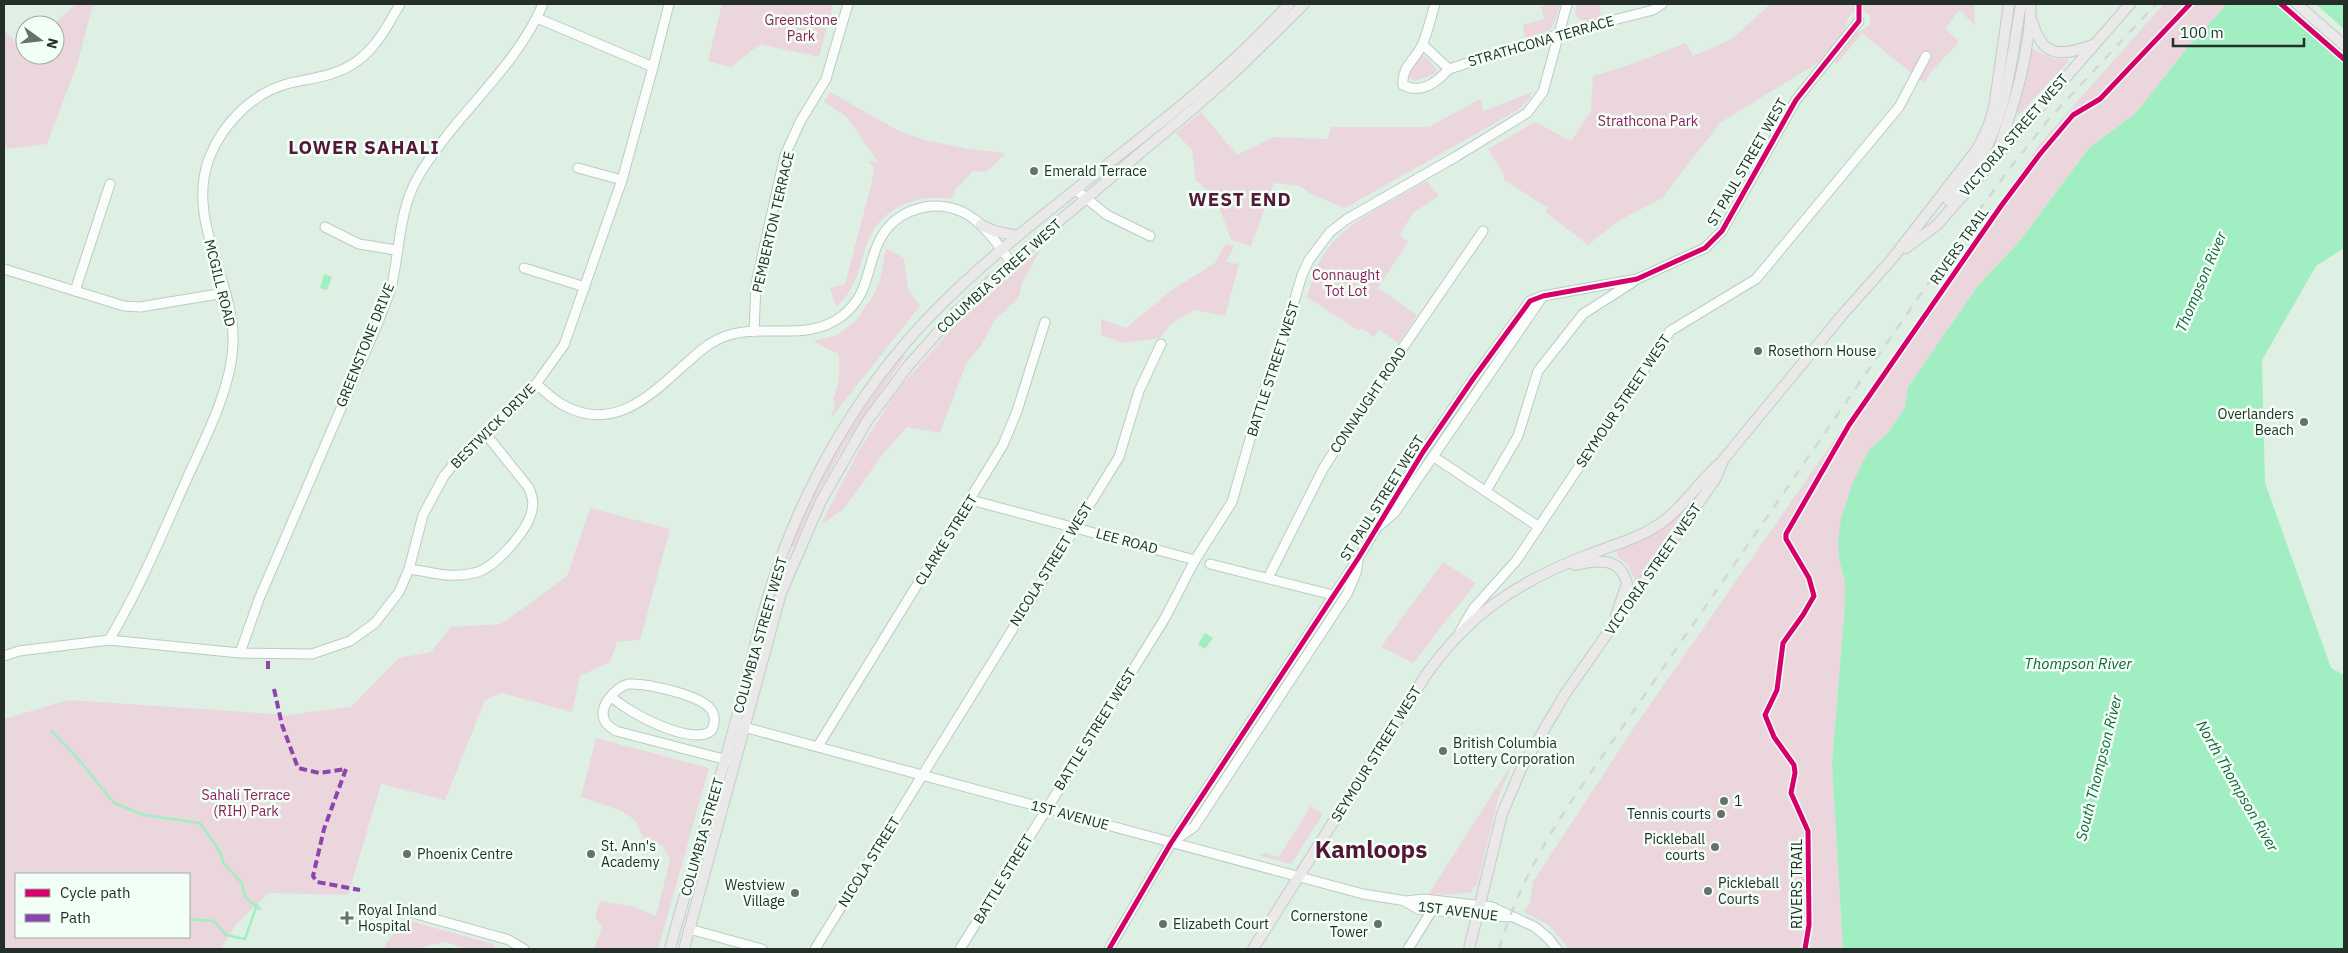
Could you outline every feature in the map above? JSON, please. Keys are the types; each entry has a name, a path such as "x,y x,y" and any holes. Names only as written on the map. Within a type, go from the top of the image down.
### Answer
{"main road":[{"name":"COLUMBIA STREET WEST","path":"739,725 778,568 808,494 852,414 896,356 944,302 1001,250 1195,93 1232,61 1289,4"},
{"name":"COLUMBIA STREET WEST","path":"739,725 789,572 821,501 867,420 932,337 956,312 1011,262 1224,82 1304,4"},
{"name":"VICTORIA STREET WEST","path":"1469,949 1502,814 1511,790 1550,718 1716,478 1723,460 1843,314 1892,259 1967,164 1985,134 1994,108 2009,4"},
{"path":"1904,249 1974,169 1995,129 2003,104 2021,4"},
{"path":"1996,156 2017,95 2031,4"},
{"name":"VICTORIA STREET WEST","path":"1892,259 1936,225 2130,4"},
{"path":"2298,4 2344,45"},
{"path":"2030,18 2037,39 2053,52 2074,51 2094,44"},
{"path":"981,226 1018,236"},
{"name":"SEYMOUR STREET WEST","path":"1253,949 1426,675 1459,634 1477,616 1501,599 1554,570 1585,556 1628,541 1658,525 1691,496 1708,473 1723,460"},
{"path":"1554,570 1599,560 1615,565 1622,570 1627,584 1624,595 1616,615 1598,647"},
{"name":"COLUMBIA STREET","path":"670,949 739,725"},
{"name":"COLUMBIA STREET","path":"684,949 729,761"}],"street":[{"name":"MCGILL ROAD","path":"109,640 135,595 219,403 228,374 233,346 232,320 203,213 203,186 209,157 222,133 250,103 276,88 333,74 356,62 379,40 400,4"},
{"name":"GREENSTONE DRIVE","path":"240,653 259,599 379,320 392,285 396,250 406,205 417,178 431,157 502,71 537,18 544,4"},
{"name":"BESTWICK DRIVE","path":"4,656 19,651 109,640 240,653 312,654 350,641 375,623 399,592 409,569 423,515 433,493 452,465 536,384 564,345 622,180 669,4"},
{"name":"PEMBERTON TERRACE","path":"754,332 756,284 785,155 800,122 826,79 848,4"},
{"path":"1435,4 1423,45 1448,69"},
{"name":"BATTLE STREET WEST","path":"1046,808 1165,618 1195,560 1232,502 1256,418 1278,355 1302,275 1313,253 1330,232 1347,219 1457,156 1527,113 1542,92 1567,4"},
{"name":"STRATHCONA TERRACE","path":"1423,45 1410,60 1402,77 1403,85 1410,89 1422,89 1442,77 1448,69 1559,34 1653,10 1662,4"},
{"path":"537,18 653,67"},
{"name":"ST PAUL STREET WEST","path":"1171,843 1359,557 1423,452 1530,301 1543,296 1637,279 1705,248 1722,231 1796,100 1859,21"},
{"name":"SEYMOUR STREET WEST","path":"1459,634 1473,609 1516,561 1670,330 1756,279 1899,107 1926,56"},
{"path":"578,168 622,180"},
{"path":"75,291 110,184"},
{"path":"1076,190 1107,215 1150,236"},
{"path":"536,384 562,405 575,410 590,414 615,413 640,403 655,393 703,348 715,340 730,335 754,332 808,331 834,322 863,294 881,237 890,225 913,210 937,205 959,211 973,218 1011,262"},
{"path":"325,227 359,244 396,250"},
{"name":"CONNAUGHT ROAD","path":"1268,578 1282,546 1305,507 1311,491 1328,460 1483,231"},
{"path":"524,268 585,287"},
{"path":"4,269 124,306 140,307 224,294"},
{"path":"1486,491 1518,436 1538,371 1582,314 1637,279"},
{"name":"ST PAUL STREET WEST","path":"1374,530 1395,512 1543,296"},
{"name":"CLARKE STREET","path":"818,746 971,500 1003,445 1017,411 1045,322"},
{"name":"NICOLA STREET WEST","path":"922,775 1119,457 1139,391 1161,344"},
{"path":"409,569 447,576 476,573 491,565 524,528 532,510 533,499 529,488 485,432"},
{"path":"1434,457 1539,527"},
{"name":"LEE ROAD","path":"971,500 1195,560"},
{"name":"ST PAUL STREET WEST","path":"1171,843 1194,827 1347,594 1356,573 1359,557"},
{"path":"1210,564 1333,595"},
{"path":"611,696 635,714 661,728 702,735 710,732 714,724 713,713 708,706 697,699 670,691 628,684 623,686 611,696 605,702 604,716 606,723 616,731 729,761"},
{"name":"1ST AVENUE","path":"739,725 1297,878 1363,894 1406,901 1424,899 1462,904 1478,910"},
{"name":"NICOLA STREET","path":"815,949 922,775"},
{"name":"BATTLE STREET","path":"960,949 1046,808"},
{"path":"1109,949 1171,843"},
{"name":"1ST AVENUE","path":"1406,901 1418,909 1478,910"},
{"path":"1408,949 1432,910 1438,905 1462,904"},
{"path":"1478,910 1492,907 1535,927 1557,949"},
{"path":"395,908 509,940 524,949"},
{"path":"689,929 762,949"}],"green space":[{"path":"76,4 93,4 78,62 47,144 4,149 4,30 15,42 15,65 65,65 64,15"},
{"name":"Greenstone Park","path":"722,4 833,4 819,57 760,44 731,67 708,61"},
{"path":"1546,4 1560,4 1553,25 1547,31 1525,38 1523,25 1544,19 1541,5 1545,7"},
{"path":"1577,4 1601,4 1600,17 1586,20 1580,19 1575,14"},
{"name":"Strathcona Park","path":"1770,4 1857,4 1856,10 1849,16 1842,38 1829,56 1720,123 1662,198 1620,220 1588,245 1545,212 1548,208 1504,180 1504,175 1488,149 1535,122 1571,141 1591,111 1593,76 1629,65 1686,43 1693,56 1732,39"},
{"path":"1863,4 1974,4 1975,25 1959,10 1945,29 1959,42 1932,71 1924,83 1862,33 1837,64 1834,60 1854,35 1870,25 1870,15 1861,9"},
{"path":"2164,4 2227,4 2188,47 2136,113 2089,148 2019,242 1977,287 1908,387 1905,408 1887,434 1869,450 1839,558 1845,583 1845,603 1832,764 1843,949 1569,949 1550,926 1523,911 1530,903 1533,882 1631,732 2042,141"},
{"path":"2030,48 2054,59 2068,59 2068,62 2019,115 2017,112"},
{"path":"1420,55 1426,57 1437,70 1434,74 1414,81 1409,77 1415,57"},
{"path":"830,92 899,131 924,140 969,149 1006,153 986,172 973,171 956,189 952,199 926,198 913,201 902,205 881,220 867,243 853,285 836,307 830,288 845,284 872,182 874,168 868,161 878,162 846,116 824,102"},
{"path":"1532,92 1530,98 1518,110 1345,208 1311,194 1300,186 1274,183 1251,246 1231,240 1215,200 1196,181 1192,150 1176,133 1201,112 1237,155 1274,137 1328,139 1331,127 1429,127 1480,99 1484,111"},
{"name":"Connaught Tot Lot","path":"1427,181 1439,196 1414,212 1399,235 1408,242 1378,288 1417,315 1399,343 1379,330 1374,337 1361,328 1359,331 1307,297 1320,261 1335,240 1359,220"},
{"path":"1226,244 1234,246 1226,262 1239,264 1225,316 1194,310 1171,324 1160,338 1123,343 1101,335 1101,319 1126,328 1172,290 1215,263"},
{"path":"886,248 904,258 908,289 920,306 831,418 835,405 833,399 839,377 838,354 813,341 835,336 856,321 873,296 880,281"},
{"path":"1041,249 1022,282 1019,297 994,321 982,344 966,364 940,433 907,427 883,454 843,510 821,524 857,454 898,389 960,320"},
{"path":"903,355 905,356 844,446 817,495 794,547 791,546 822,476 840,444"},
{"name":"Sahali Terrace (RIH) Park","path":"590,508 670,529 640,640 617,642 610,662 580,676 572,712 501,693 485,700 445,800 381,784 348,895 269,893 236,924 221,949 4,949 4,719 69,700 287,715 351,707 399,658 431,652 451,627 501,624 567,576"},
{"path":"1684,511 1638,581 1635,580 1628,565 1617,556 1617,551 1658,531"},
{"path":"1443,562 1476,583 1413,663 1381,647"},
{"path":"596,738 709,768 658,949 594,949 602,927 595,917 600,901 635,907 656,916 670,860 662,845 644,839 635,820 622,811 581,797"},
{"path":"1513,762 1499,795 1477,886 1473,887 1472,892 1467,893 1428,895"},
{"path":"1311,806 1323,814 1291,864 1260,856 1265,853 1279,857"},
{"path":"410,921 493,944 497,949 469,949 444,942 415,949 383,949 400,923"}],"water":[{"name":"Thompson River","path":"2227,4 2344,4 2344,248 2316,266 2262,360 2265,483 2331,668 2344,675 2344,949 1843,949 1832,764 1845,603 1845,583 1839,558 1838,543 1841,519 1853,482 1869,450 1887,434 1905,408 1908,387 1977,287 2019,242 2089,148 2136,113 2188,47"},
{"path":"324,274 332,277 327,290 320,288"},
{"path":"1205,633 1213,638 1205,649 1198,644"}],"pier":[{"path":"2277,4 2316,4 2344,29 2344,63"}],"waterway":[{"path":"52,731 80,761 114,803 144,815 200,823 220,852 224,864 242,883 245,897 260,909"},
{"path":"190,919 214,921 226,935 245,939 257,905"}],"railway":[{"path":"1499,949 1512,911 1528,875 1568,806 1962,234 2007,172 2049,119 2156,4"}],"marked path":[{"path":"268,660 268,669"},
{"path":"274,689 282,725 298,768 319,773 346,769"},
{"path":"346,769 324,829 313,876 317,882 360,890"}],"cycle path":[{"path":"1109,949 1171,843 1359,557 1423,452 1530,301 1543,296 1637,279 1705,248 1722,231 1796,100 1859,21 1859,4"},
{"name":"RIVERS TRAIL","path":"1805,949 1809,925 1808,831 1791,793 1795,773 1794,765 1774,737 1765,715 1777,690 1783,643 1814,596 1809,578 1786,539 1786,534 1849,425 2001,206 2040,154 2073,115 2100,99 2190,4"},
{"path":"2281,4 2344,59"}],"place":[{"name":"Emerald Terrace","path":"1034,171"},
{"name":"Rosethorn House","path":"1758,351"},
{"name":"Overlanders Beach","path":"2304,422"},
{"name":"British Columbia Lottery Corporation","path":"1443,751"},
{"name":"1","path":"1724,801"},
{"name":"Tennis courts","path":"1721,814"},
{"name":"Pickleball courts","path":"1715,847"},
{"name":"Phoenix Centre","path":"407,854"},
{"name":"St. Ann's Academy","path":"591,854"},
{"name":"Pickleball Courts","path":"1708,891"},
{"name":"Westview Village","path":"795,893"},
{"name":"Royal Inland Hospital","path":"347,918"},
{"name":"Elizabeth Court","path":"1163,924"},
{"name":"Cornerstone Tower","path":"1378,924"}],"district":[{"name":"LOWER SAHALI","path":"364,147"},
{"name":"WEST END","path":"1240,199"},
{"name":"Kamloops","path":"1371,850"}],"water label":[{"name":"South Thompson River","path":"2099,768"},
{"name":"North Thompson River","path":"2237,786"}]}
